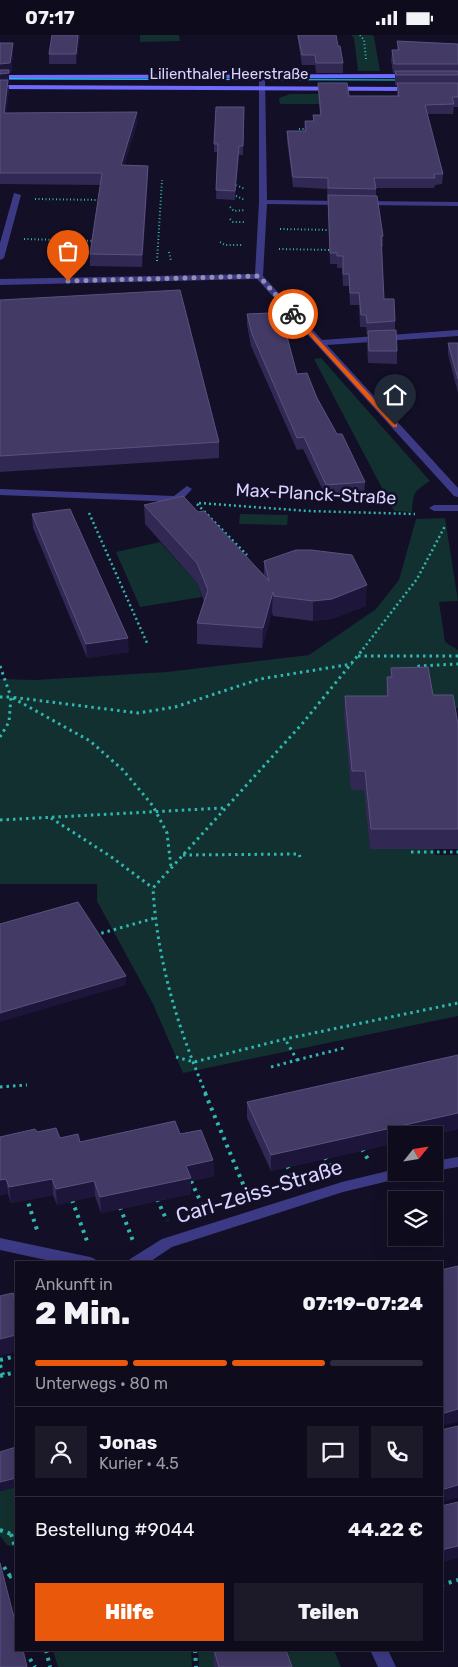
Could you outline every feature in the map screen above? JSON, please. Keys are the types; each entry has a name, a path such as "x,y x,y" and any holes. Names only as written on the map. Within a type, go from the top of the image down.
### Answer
{"main road":[{"name":"Lilienthaler Heerstraße","path":"0,77 419,76"},
{"name":"Lilienthaler Heerstraße","path":"0,87 421,89"}],"street":[{"path":"262,76 263,203 259,276 458,494"},
{"path":"0,258 17,197"},
{"path":"263,203 458,204"},
{"path":"0,282 259,276"},
{"path":"319,343 458,333"},
{"path":"0,492 82,497 177,499 187,489"},
{"path":"434,508 458,508"},
{"path":"443,1165 458,1162"},
{"name":"Carl-Zeiss-Straße","path":"138,1261 175,1240 342,1187 388,1175"},
{"path":"0,1244 82,1261"},
{"path":"379,1651 387,1667"}],"path":[{"path":"360,35 364,40 370,76"},
{"path":"299,129 313,128"},
{"path":"156,279 162,180"},
{"path":"17,197 104,199"},
{"path":"262,229 336,230"},
{"path":"5,238 91,239 104,243"},
{"path":"260,249 335,250"},
{"path":"82,497 147,643"},
{"name":"Max-Planck-Straße","path":"247,555 196,503 415,515 434,508"},
{"path":"255,1214 194,1061 166,984 155,918 153,888 302,724 358,656 417,579 446,523"},
{"path":"358,656 458,656"},
{"path":"0,697 138,713 175,707 260,679 352,663"},
{"path":"410,678 412,669 419,666 458,664"},
{"path":"0,666 11,697 10,722 0,737"},
{"path":"11,697 90,741 123,770 156,812 167,833 171,868"},
{"path":"0,820 224,808"},
{"path":"50,817 110,856 153,888"},
{"path":"411,852 458,852"},
{"path":"182,855 300,854 300,857"},
{"path":"94,935 155,918"},
{"path":"176,1057 194,1061 286,1039 458,1003"},
{"path":"286,1039 297,1060"},
{"path":"272,1067 344,1049"},
{"path":"0,1087 27,1085"},
{"path":"361,1146 378,1177"},
{"path":"324,1155 342,1187"},
{"path":"286,1164 304,1199"},
{"path":"191,1181 213,1227"},
{"path":"23,1187 45,1252"},
{"path":"71,1197 88,1244"},
{"path":"116,1197 138,1261"},
{"path":"156,1197 175,1240"},
{"path":"0,1360 15,1356"},
{"path":"0,1365 2,1376 15,1372"},
{"path":"0,1529 11,1534 15,1532"},
{"path":"11,1534 15,1547"},
{"path":"4,1567 10,1576"},
{"path":"0,1579 15,1575"},
{"path":"443,1584 458,1580"},
{"path":"46,1651 49,1667"},
{"path":"195,1651 196,1667"},
{"path":"30,1659 35,1667"}],"green space":[{"path":"140,35 179,35 180,41 140,42"},
{"path":"351,35 372,35 374,37 380,71 358,71 354,38"},
{"path":"290,94 330,94 331,104 280,104 279,98"},
{"path":"321,358 430,481 415,493 412,512 394,511 314,359"},
{"path":"240,514 288,515 287,525 239,524"},
{"path":"445,518 458,601 439,602 445,642 458,650 458,708 449,708 374,790 411,849 434,849 435,855 458,855 458,1016 183,1073 153,1004 97,901 97,884 0,884 0,679 35,680 167,672 309,655 376,609 399,580 416,519"},
{"path":"160,542 197,583 202,597 140,607 116,552"},
{"path":"15,1487 15,1547 7,1545 0,1536 0,1491"},
{"path":"53,1651 191,1651 192,1667 58,1667"},
{"path":"198,1651 215,1651 220,1667 199,1667"},
{"path":"288,1651 334,1651 341,1667 283,1667 278,1656"}],"building":[{"path":"52,35 78,35 76,54 49,54"},
{"path":"298,35 336,35 343,63 316,63 315,55 302,55"},
{"path":"397,41 458,44 458,64 394,64 392,50 399,50"},
{"path":"0,43 13,43 10,63 0,64"},
{"path":"0,70 9,70 9,73 0,74"},
{"path":"395,71 458,71 458,75 396,75"},
{"path":"0,80 8,80 4,113 137,112 121,165 148,166 142,255 90,254 102,173 0,173"},
{"path":"318,83 347,83 349,96 399,96 397,83 458,83 458,97 452,97 454,104 425,105 443,174 434,174 435,178 374,178 376,189 328,188 328,178 293,177 287,131 306,131 305,121 314,121 313,115 321,115"},
{"path":"216,107 244,107 243,146 239,146 235,191 216,190 218,144 214,144"},
{"path":"328,195 377,196 383,236 381,236 384,299 394,299 395,321 367,323 366,315 361,315 359,293 350,293 349,274 343,274 343,256 337,256 337,253 330,253"},
{"path":"180,290 219,442 0,456 0,300"},
{"path":"270,313 271,318 282,318 297,374 307,373 317,398 337,434 342,434 365,482 326,485 304,437 297,438 252,334 247,314"},
{"path":"396,330 397,351 369,351 368,331"},
{"path":"448,343 458,343 458,379"},
{"path":"183,496 198,512 204,511 269,581 264,561 296,550 311,550 352,555 367,585 332,599 313,601 274,596 273,592 263,628 197,623 208,590 197,563 144,505"},
{"path":"70,509 128,638 86,644 32,514"},
{"path":"428,667 433,695 453,695 458,724 458,829 371,829 365,771 352,771 345,696 388,696 387,677 392,677 391,668"},
{"path":"78,902 126,976 0,1013 0,924"},
{"path":"458,1055 458,1113 400,1126 388,1126 388,1129 271,1155 247,1102"},
{"path":"175,1121 180,1134 201,1130 213,1160 186,1166 191,1178 100,1197 94,1181 56,1189 52,1179 9,1187 6,1179 0,1180 0,1137 35,1129 37,1132 56,1128 60,1138 78,1134 80,1142"},
{"path":"458,1266 458,1409 443,1413 443,1270"},
{"path":"13,1293 15,1301 15,1335 0,1339 0,1296"},
{"path":"458,1426 458,1485 443,1489 443,1430"},
{"path":"15,1447 15,1478 0,1482 0,1452"},
{"path":"458,1502 458,1546 443,1550 443,1506"},
{"path":"0,1563 15,1621 15,1651 23,1651 27,1667 0,1667"},
{"path":"214,1651 286,1651 292,1667 219,1667"}],"tram line":[{"path":"0,79 408,80"}],"way so far":[{"path":"68,281 209,279 259,276 293,314"}],"route":[{"path":"293,314 395,425"}]}
